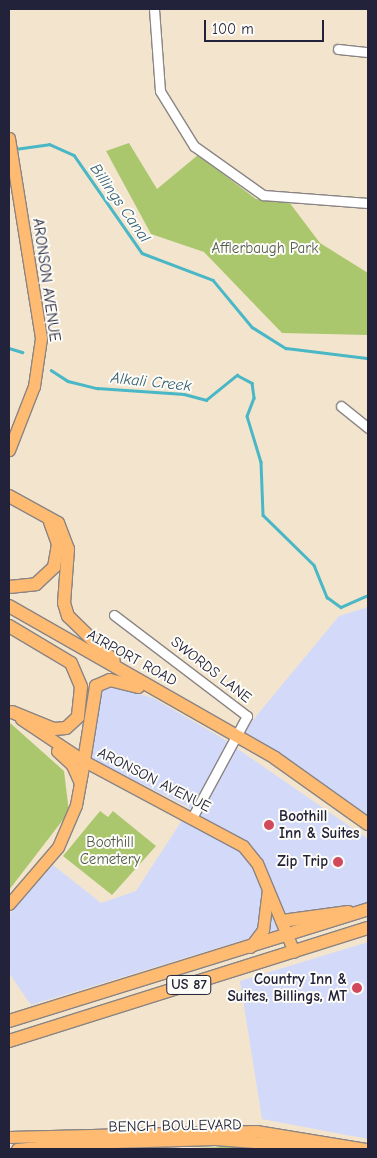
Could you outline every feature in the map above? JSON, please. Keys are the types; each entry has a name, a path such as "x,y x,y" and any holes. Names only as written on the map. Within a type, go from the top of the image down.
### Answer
{"highway":[{"path":"9,496 43,512 65,536 68,616 136,679"},
{"path":"9,587 36,584 54,566 58,544 43,512"},
{"name":"AIRPORT ROAD","path":"9,606 239,737 305,777 368,824"},
{"path":"9,626 71,663 81,686 78,717 66,728 54,729 10,711"},
{"path":"84,761 90,704 101,682 120,681 164,695"},
{"path":"282,921 326,912 363,911"},
{"name":"US 87","path":"9,1021 363,911"},
{"name":"US 87","path":"9,1041 368,928"}],"main road":[{"name":"ARONSON AVENUE","path":"9,138 41,338 29,401 9,450"},
{"name":"ARONSON AVENUE","path":"10,711 84,761 193,816 243,846 257,863 294,952"},
{"path":"10,711 68,761 79,782"},
{"path":"9,904 58,847 73,814 84,761"},
{"name":"ARONSON AVENUE","path":"250,947 263,930 268,891"},
{"path":"9,1137 256,1131 366,1149"},
{"name":"BENCH BOULEVARD","path":"17,1149 215,1139 334,1149"}],"street":[{"path":"154,9 160,91 194,146 263,195 368,203"},
{"path":"338,49 368,52"},
{"path":"340,406 368,428"},
{"name":"SWORDS LANE","path":"114,615 245,712 247,722 193,816"}],"shaded area":[{"path":"368,607 368,824 239,737 339,616"},
{"path":"108,685 153,698 222,738 368,839 368,902 31,1005 9,973 9,915 53,865 101,903 136,891 190,808 92,759 98,690"},
{"path":"368,942 368,1139 262,1119 240,981"}],"green space":[{"name":"Afflerbaugh Park","path":"129,143 157,189 198,155 256,199 289,202 320,243 368,273 368,335 282,333 204,252 151,234 106,151"},
{"path":"9,722 64,771 69,812 9,890"},
{"name":"Boothill Cemetery","path":"100,811 108,817 113,811 156,846 112,895 63,856"},
{"path":"257,1146 289,1149 162,1149"}],"waterway":[{"name":"Billings Canal","path":"15,149 49,144 74,155 142,253 213,280 252,327 286,348 368,358"},
{"name":"Alkali Creek","path":"9,348 22,352"},
{"name":"Alkali Creek","path":"51,370 68,381 97,388 184,394 206,400 237,375 252,383 254,398 247,416 261,462 263,515 314,565 327,597 341,607 368,595"}],"place":[{"name":"Boothill Inn & Suites","path":"269,825"},
{"name":"Zip Trip","path":"338,862"},
{"name":"Country Inn & Suites, Billings, MT","path":"357,988"}]}
